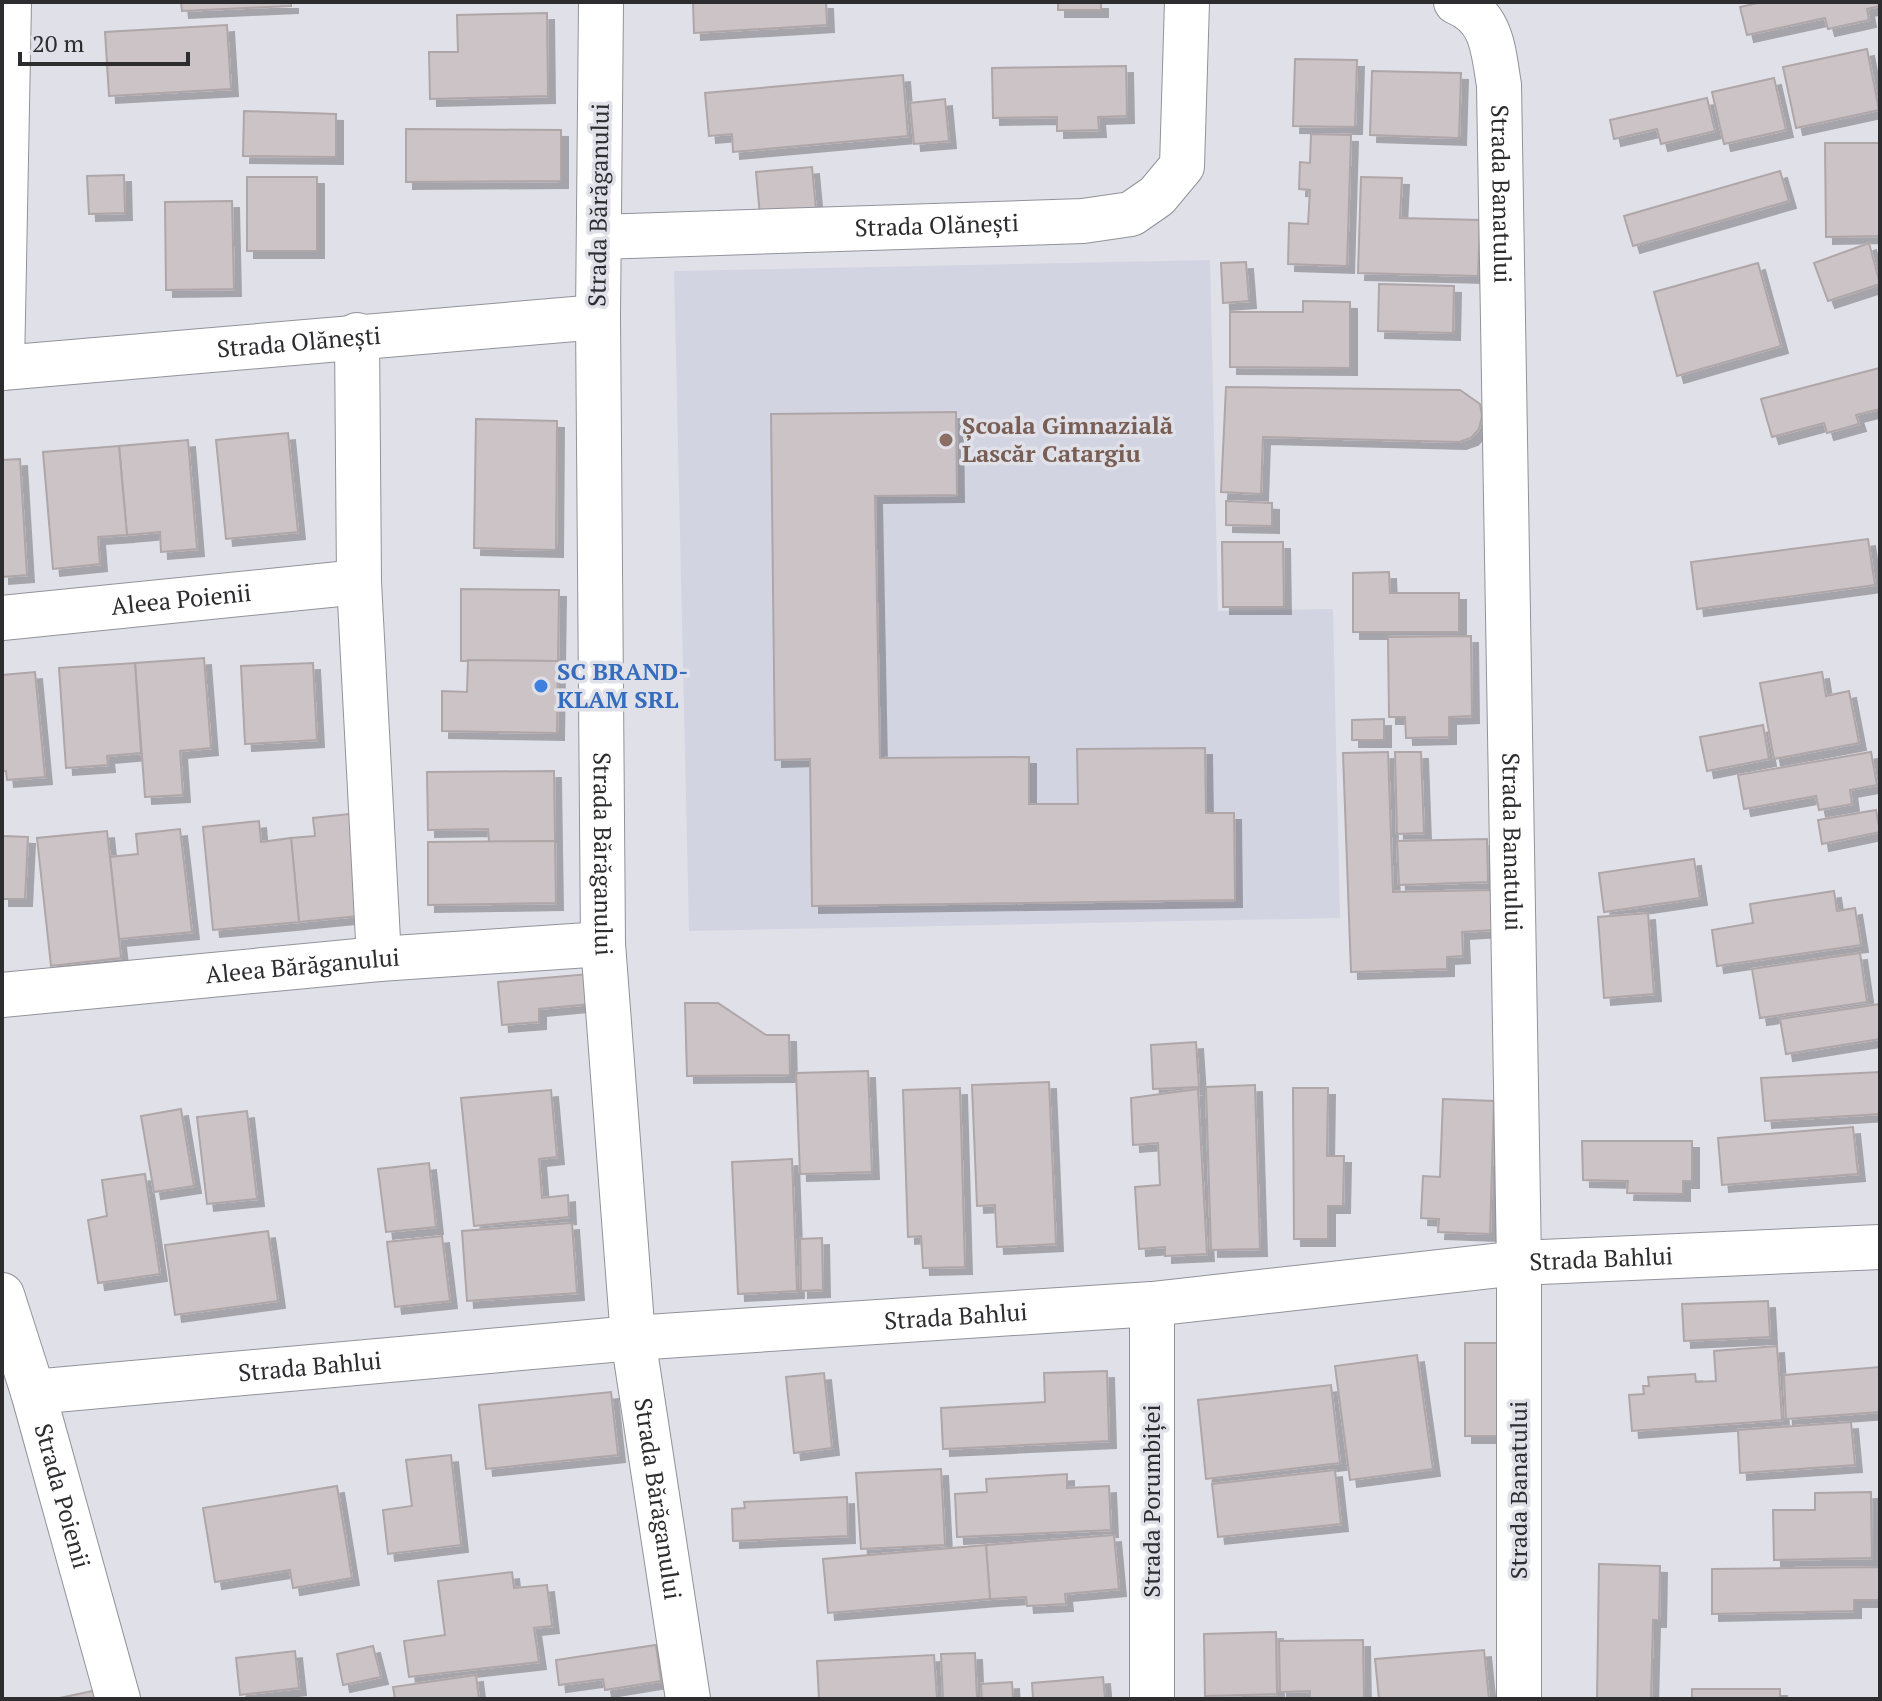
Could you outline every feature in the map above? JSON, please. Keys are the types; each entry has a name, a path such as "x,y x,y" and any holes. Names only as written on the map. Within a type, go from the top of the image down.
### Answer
{"street":[{"path":"2,368 9,2"},
{"name":"Strada Bărăganului","path":"601,2 598,317 603,944 633,1338 688,1699"},
{"name":"Strada Olănești","path":"599,237 1083,221 1131,214 1157,196 1182,166 1187,2"},
{"name":"Strada Banatului","path":"1456,2 1473,9 1490,31 1499,85 1519,1263 1519,1699"},
{"name":"Strada Olănești","path":"2,368 357,335 598,317"},
{"path":"357,335 359,582 379,959"},
{"name":"Aleea Poienii","path":"2,618 359,582"},
{"name":"Aleea Bărăganului","path":"2,995 379,959 603,944"},
{"name":"Strada Bahlui","path":"33,1392 633,1338 1152,1304 1519,1263 1880,1247"},
{"name":"Strada Poienii","path":"2,1295 33,1392 118,1699"},
{"name":"Strada Porumbiței","path":"1152,1304 1152,1699"}],"shaded area":[{"name":"Școala Gimnazială Lascăr Catargiu","path":"1210,260 1218,611 1333,609 1340,918 689,931 674,271"}],"building":[{"path":"181,2 291,2 291,6 182,11"},
{"path":"693,2 826,2 827,25 694,33"},
{"path":"1058,2 1101,2 1101,10 1058,10"},
{"path":"1762,2 1880,2 1880,6 1867,9 1869,20 1828,29 1825,18 1747,35 1740,7"},
{"path":"547,13 548,96 430,99 429,52 458,52 457,15"},
{"path":"227,25 231,89 109,96 105,32"},
{"path":"1867,49 1879,110 1796,128 1783,67"},
{"path":"1295,59 1357,60 1355,127 1293,126"},
{"path":"1126,66 1127,116 1098,117 1099,130 1057,131 1057,117 993,118 992,68"},
{"path":"1372,71 1461,73 1459,138 1370,135"},
{"path":"903,75 908,136 733,152 732,134 709,136 705,93"},
{"path":"1774,78 1786,130 1724,144 1712,92"},
{"path":"1707,98 1715,131 1661,144 1657,129 1614,139 1610,120"},
{"path":"945,99 949,141 914,144 910,103"},
{"path":"244,111 336,114 336,157 243,156"},
{"path":"406,129 561,130 561,181 406,182"},
{"path":"1311,134 1351,135 1347,266 1288,264 1289,223 1308,224 1310,190 1299,189 1300,162 1310,163"},
{"path":"1825,143 1880,143 1880,236 1826,237"},
{"path":"812,167 816,210 760,216 756,172"},
{"path":"1780,171 1789,201 1633,246 1624,216"},
{"path":"124,175 125,213 89,214 87,176"},
{"path":"247,177 317,177 317,251 247,251"},
{"path":"1361,177 1402,178 1400,218 1480,220 1478,276 1358,273"},
{"path":"232,201 234,289 166,290 165,202"},
{"path":"1869,243 1880,284 1828,301 1814,263"},
{"path":"1246,262 1249,301 1223,303 1221,263"},
{"path":"1758,263 1781,346 1677,376 1654,292"},
{"path":"1379,284 1454,286 1453,333 1378,331"},
{"path":"1303,301 1350,302 1350,368 1230,367 1230,312 1303,312"},
{"path":"1879,368 1880,409 1856,415 1859,424 1827,433 1824,423 1772,437 1761,399"},
{"path":"1226,387 1460,390 1480,404 1482,416 1479,429 1471,438 1459,442 1263,437 1261,494 1221,492"},
{"path":"956,412 957,495 875,496 880,758 1029,757 1029,804 1078,804 1077,749 1205,748 1206,813 1234,813 1235,900 812,906 810,759 775,760 771,414"},
{"path":"476,419 557,421 556,550 474,548"},
{"path":"288,433 298,532 226,539 216,440"},
{"path":"188,440 197,549 161,552 160,532 127,535 119,446"},
{"path":"119,446 127,535 98,537 100,564 53,569 43,452"},
{"path":"20,459 27,575 2,577 2,460"},
{"path":"1226,501 1272,503 1272,526 1226,525"},
{"path":"1868,539 1875,585 1697,609 1691,562"},
{"path":"1222,542 1283,542 1284,607 1223,607"},
{"path":"1389,572 1390,593 1459,593 1459,632 1353,632 1353,573"},
{"path":"461,589 559,590 558,661 461,661"},
{"path":"1471,636 1472,716 1449,717 1449,737 1406,738 1405,717 1389,717 1388,637"},
{"path":"204,658 211,748 180,751 183,795 145,797 135,663"},
{"path":"468,660 558,661 557,733 442,731 442,691 467,692"},
{"path":"135,663 141,753 107,756 108,765 66,768 59,668"},
{"path":"313,663 317,740 245,744 241,666"},
{"path":"35,672 45,777 7,780 6,771 2,771 2,675"},
{"path":"1822,672 1826,696 1849,691 1859,743 1774,759 1760,683"},
{"path":"1384,719 1384,740 1352,740 1352,720"},
{"path":"1763,725 1769,759 1707,771 1700,737"},
{"path":"1388,752 1393,892 1493,890 1494,930 1462,932 1463,956 1447,957 1447,969 1351,972 1343,753"},
{"path":"1395,752 1421,752 1424,833 1397,834"},
{"path":"1871,752 1877,785 1850,790 1852,804 1819,810 1816,796 1744,809 1738,775"},
{"path":"554,771 555,841 489,842 488,829 428,830 427,772"},
{"path":"1876,810 1880,832 1822,844 1818,820"},
{"path":"358,813 368,915 299,922 291,838 315,836 313,818"},
{"path":"259,821 261,842 291,838 299,922 213,930 203,827"},
{"path":"180,829 192,932 119,939 110,857 138,854 136,834"},
{"path":"107,831 121,958 51,966 37,838"},
{"path":"2,836 28,837 25,899 2,899"},
{"path":"1487,839 1488,882 1399,885 1397,841"},
{"path":"555,841 556,903 428,905 428,842"},
{"path":"1694,859 1700,898 1604,912 1599,873"},
{"path":"1834,891 1837,911 1855,908 1861,945 1717,966 1712,930 1753,923 1750,904"},
{"path":"1648,913 1654,994 1604,998 1598,917"},
{"path":"1860,953 1867,1002 1760,1018 1752,969"},
{"path":"589,974 591,1004 539,1009 539,1022 502,1025 498,982"},
{"path":"685,1003 718,1003 766,1035 789,1035 790,1075 687,1076"},
{"path":"1880,1004 1880,1039 1786,1054 1780,1019"},
{"path":"1196,1042 1199,1087 1153,1089 1151,1045"},
{"path":"868,1071 872,1172 800,1174 796,1073"},
{"path":"1880,1072 1880,1114 1765,1121 1761,1078"},
{"path":"1049,1082 1056,1244 997,1247 995,1205 977,1206 972,1085"},
{"path":"1255,1085 1260,1249 1211,1250 1206,1087"},
{"path":"960,1088 965,1267 923,1268 921,1236 908,1237 903,1090"},
{"path":"1293,1088 1328,1088 1327,1156 1344,1156 1343,1206 1328,1206 1328,1239 1294,1239"},
{"path":"1198,1089 1207,1254 1165,1256 1165,1247 1139,1249 1135,1187 1160,1185 1158,1143 1133,1145 1131,1098"},
{"path":"551,1090 557,1157 539,1159 542,1198 568,1195 569,1217 474,1226 461,1098"},
{"path":"1443,1099 1494,1101 1490,1234 1438,1232 1439,1219 1421,1218 1423,1176 1440,1177"},
{"path":"181,1109 194,1186 154,1192 141,1116"},
{"path":"247,1111 257,1199 207,1204 197,1117"},
{"path":"1853,1127 1858,1174 1722,1185 1718,1138"},
{"path":"1582,1141 1692,1141 1692,1181 1683,1181 1683,1194 1627,1193 1628,1181 1583,1180"},
{"path":"792,1159 797,1291 738,1294 732,1162"},
{"path":"429,1163 436,1227 386,1232 378,1169"},
{"path":"145,1174 160,1274 98,1283 88,1220 107,1216 102,1180"},
{"path":"572,1223 577,1293 467,1301 462,1231"},
{"path":"268,1231 278,1301 175,1315 165,1245"},
{"path":"442,1236 450,1301 395,1307 387,1242"},
{"path":"822,1238 823,1290 801,1291 800,1239"},
{"path":"1768,1301 1770,1337 1684,1341 1682,1304"},
{"path":"1465,1343 1512,1343 1513,1436 1465,1436"},
{"path":"1777,1346 1782,1420 1632,1431 1629,1395 1644,1394 1643,1386 1649,1386 1648,1377 1695,1374 1696,1382 1716,1381 1714,1351"},
{"path":"1417,1355 1433,1469 1350,1480 1335,1366"},
{"path":"1880,1367 1880,1412 1786,1419 1784,1375"},
{"path":"1107,1371 1109,1441 943,1449 941,1408 1045,1402 1044,1373"},
{"path":"824,1373 832,1448 794,1453 786,1377"},
{"path":"1331,1385 1340,1463 1206,1479 1198,1400"},
{"path":"611,1392 618,1455 486,1469 479,1405"},
{"path":"1851,1422 1855,1465 1740,1473 1738,1430"},
{"path":"451,1455 461,1545 388,1554 383,1510 412,1506 406,1460"},
{"path":"941,1469 945,1545 861,1549 856,1473"},
{"path":"1335,1470 1341,1524 1218,1537 1212,1484"},
{"path":"1067,1474 1067,1488 1109,1486 1111,1530 957,1537 955,1494 987,1492 986,1479"},
{"path":"337,1486 352,1578 293,1588 290,1570 215,1582 203,1508"},
{"path":"1871,1492 1872,1558 1774,1560 1773,1510 1815,1510 1815,1493"},
{"path":"847,1497 848,1536 733,1541 732,1509 745,1508 744,1502"},
{"path":"1114,1535 1119,1589 1065,1594 1066,1604 1027,1606 1026,1597 990,1599 986,1545"},
{"path":"986,1545 990,1599 828,1613 823,1559"},
{"path":"1599,1564 1660,1566 1659,1620 1653,1620 1651,1699 1597,1699"},
{"path":"1880,1567 1880,1600 1854,1600 1854,1611 1712,1614 1712,1569"},
{"path":"512,1572 514,1588 547,1585 552,1626 534,1628 539,1662 409,1677 404,1641 445,1635 438,1581"},
{"path":"1276,1632 1277,1694 1205,1696 1204,1634"},
{"path":"1363,1640 1364,1699 1310,1699 1310,1691 1280,1692 1279,1641"},
{"path":"656,1645 661,1681 605,1690 603,1679 559,1685 556,1660"},
{"path":"373,1646 381,1677 343,1685 337,1654"},
{"path":"1484,1650 1489,1699 1379,1699 1375,1659"},
{"path":"295,1651 299,1688 240,1695 236,1658"},
{"path":"975,1653 977,1699 943,1699 941,1654"},
{"path":"934,1655 937,1699 819,1699 817,1661"},
{"path":"476,1675 479,1699 395,1699 393,1687"},
{"path":"1103,1677 1105,1699 1033,1699 1032,1683"},
{"path":"1012,1682 1013,1699 982,1699 981,1684"},
{"path":"1692,1689 1780,1689 1780,1699 1692,1699"},
{"path":"97,1690 99,1699 55,1699"}],"place":[{"name":"Școala Gimnazială Lascăr Catargiu","path":"946,440"},
{"name":"SC BRAND- KLAM SRL","path":"541,686"}]}
